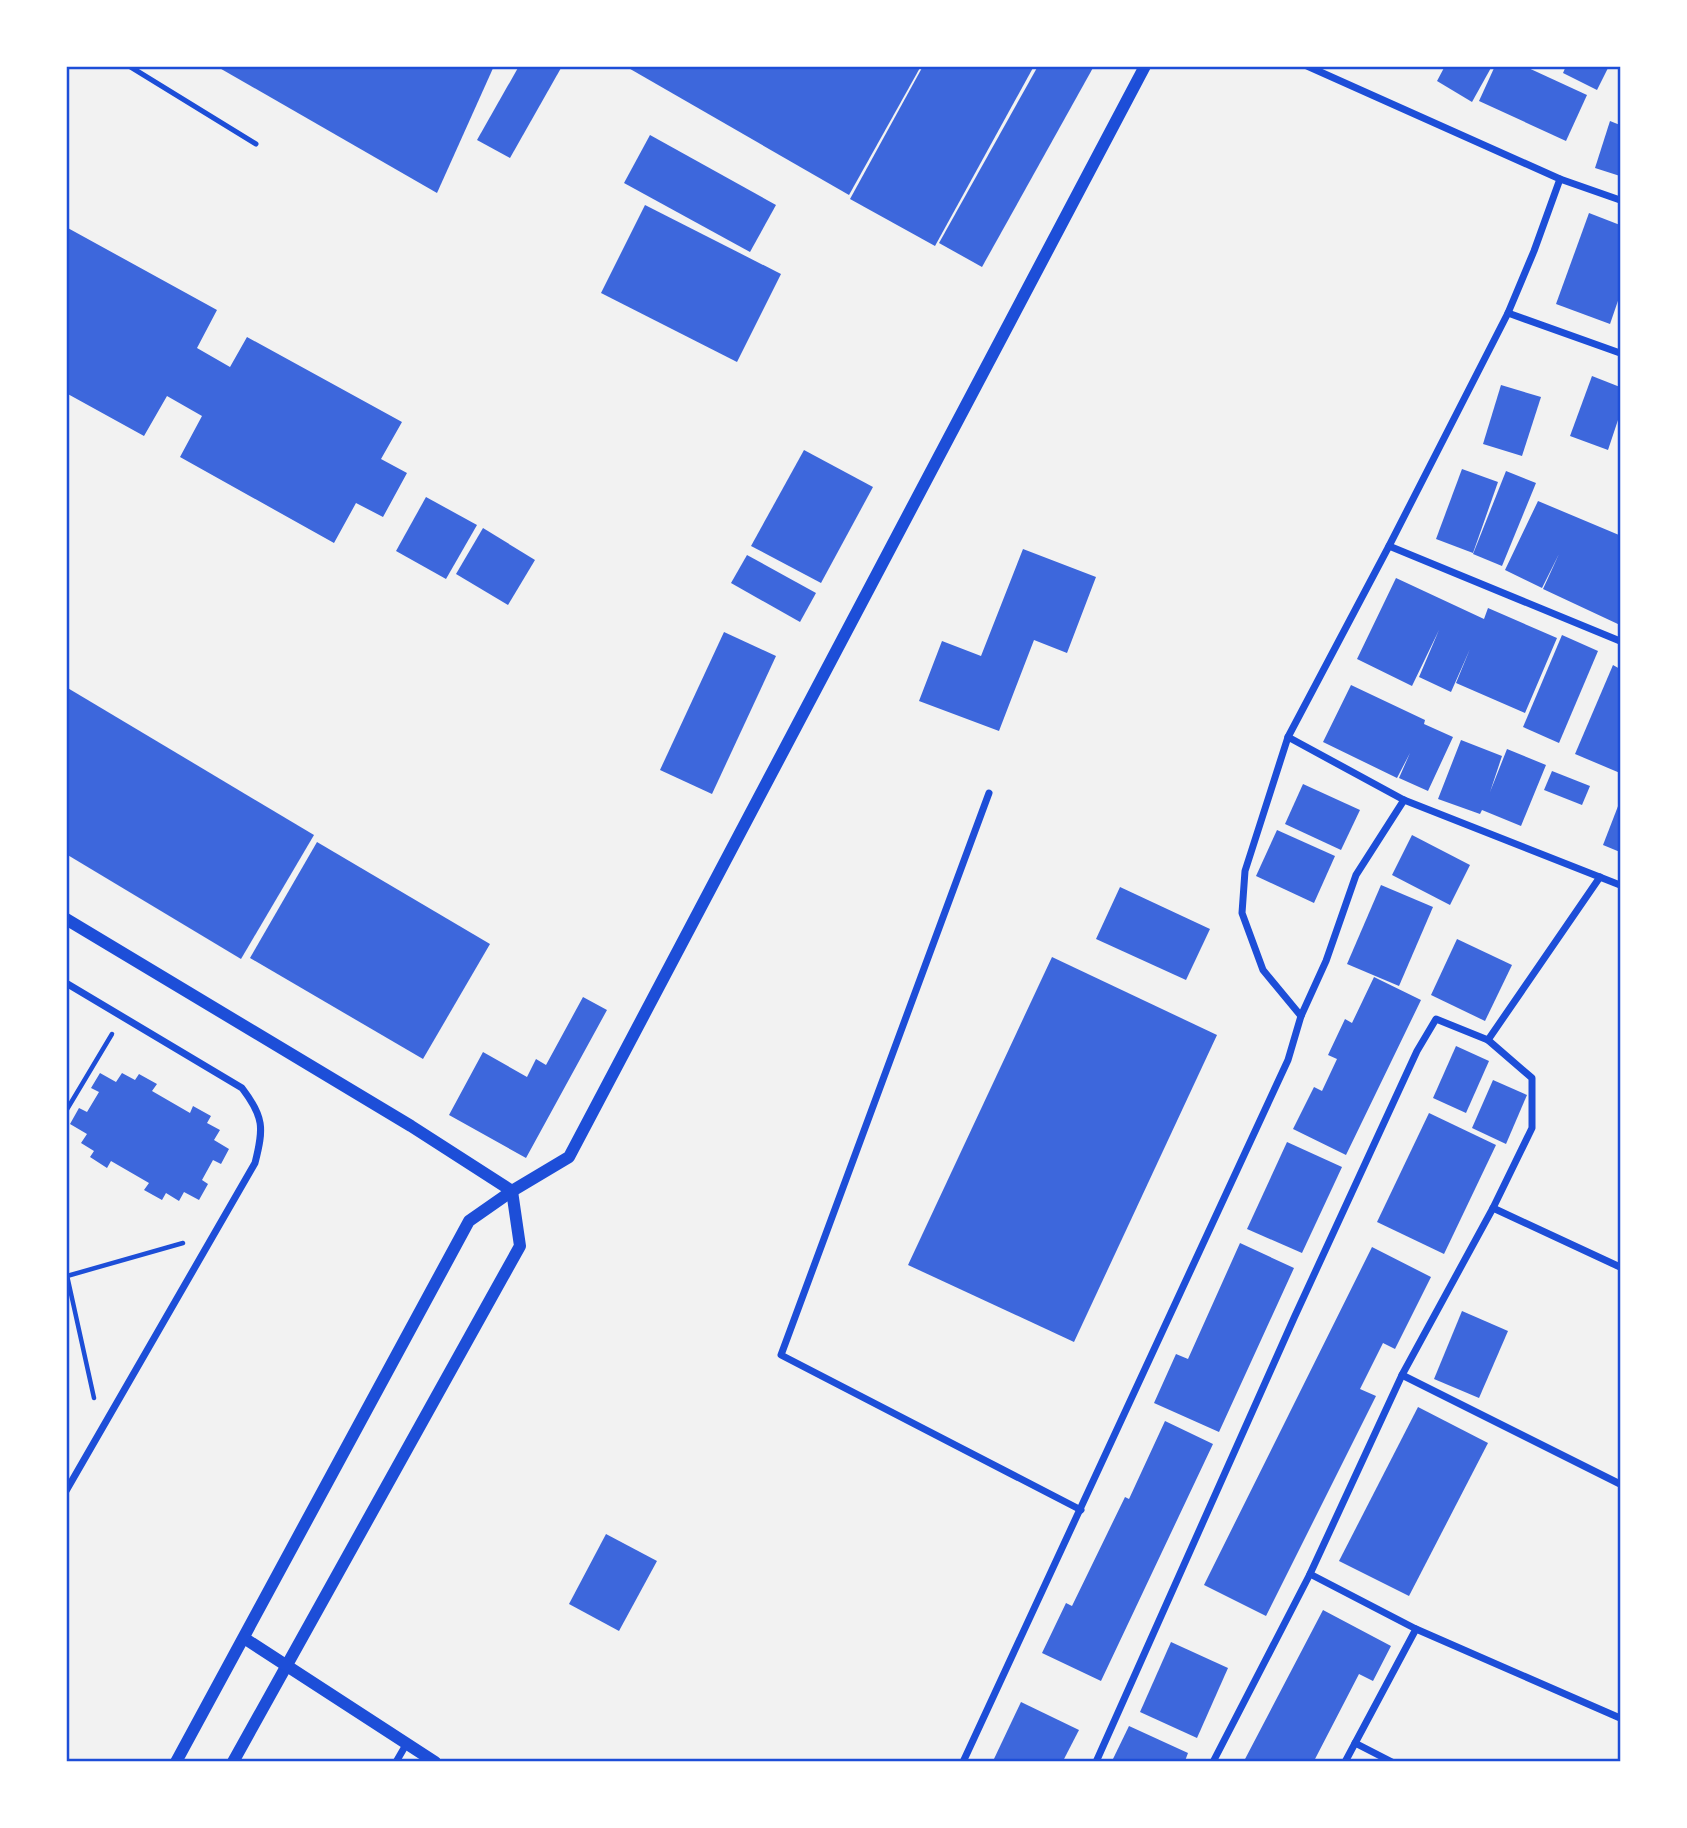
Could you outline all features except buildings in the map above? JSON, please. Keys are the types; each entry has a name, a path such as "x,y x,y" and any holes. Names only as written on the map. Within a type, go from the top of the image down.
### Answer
{"street":[{"path":"176,1762 469,1221 569,1157 1145,66"},
{"path":"1307,66 1560,179 1620,200"},
{"path":"1301,1016 1263,970 1242,913 1245,871 1288,737 1508,313 1560,179"},
{"path":"1508,313 1620,353"},
{"path":"1389,546 1620,641"},
{"path":"1288,737 1404,800 1620,885"},
{"path":"989,793 781,1355 1081,1510"},
{"path":"962,1762 1288,1060 1301,1016 1326,961 1356,875 1404,800"},
{"path":"1488,1040 1600,877"},
{"path":"66,919 411,1126 512,1191 520,1246 233,1762"},
{"path":"66,983 242,1088 258,1109 261,1137 255,1163 66,1491"},
{"path":"1096,1762 1294,1318 1417,1051 1436,1019 1488,1040 1532,1078 1532,1128 1493,1208 1402,1375 1310,1574 1213,1762"},
{"path":"1493,1208 1620,1267"},
{"path":"1402,1375 1620,1485"},
{"path":"1310,1574 1416,1629 1620,1718"},
{"path":"1345,1762 1416,1629"},
{"path":"244,1638 435,1762"},
{"path":"396,1762 407,1743"},
{"path":"1356,1743 1392,1762"}],"lane":[{"path":"129,66 256,144"}],"path":[{"path":"66,1111 123,1016"},
{"path":"101,1430 67,1274 214,1234"}]}
